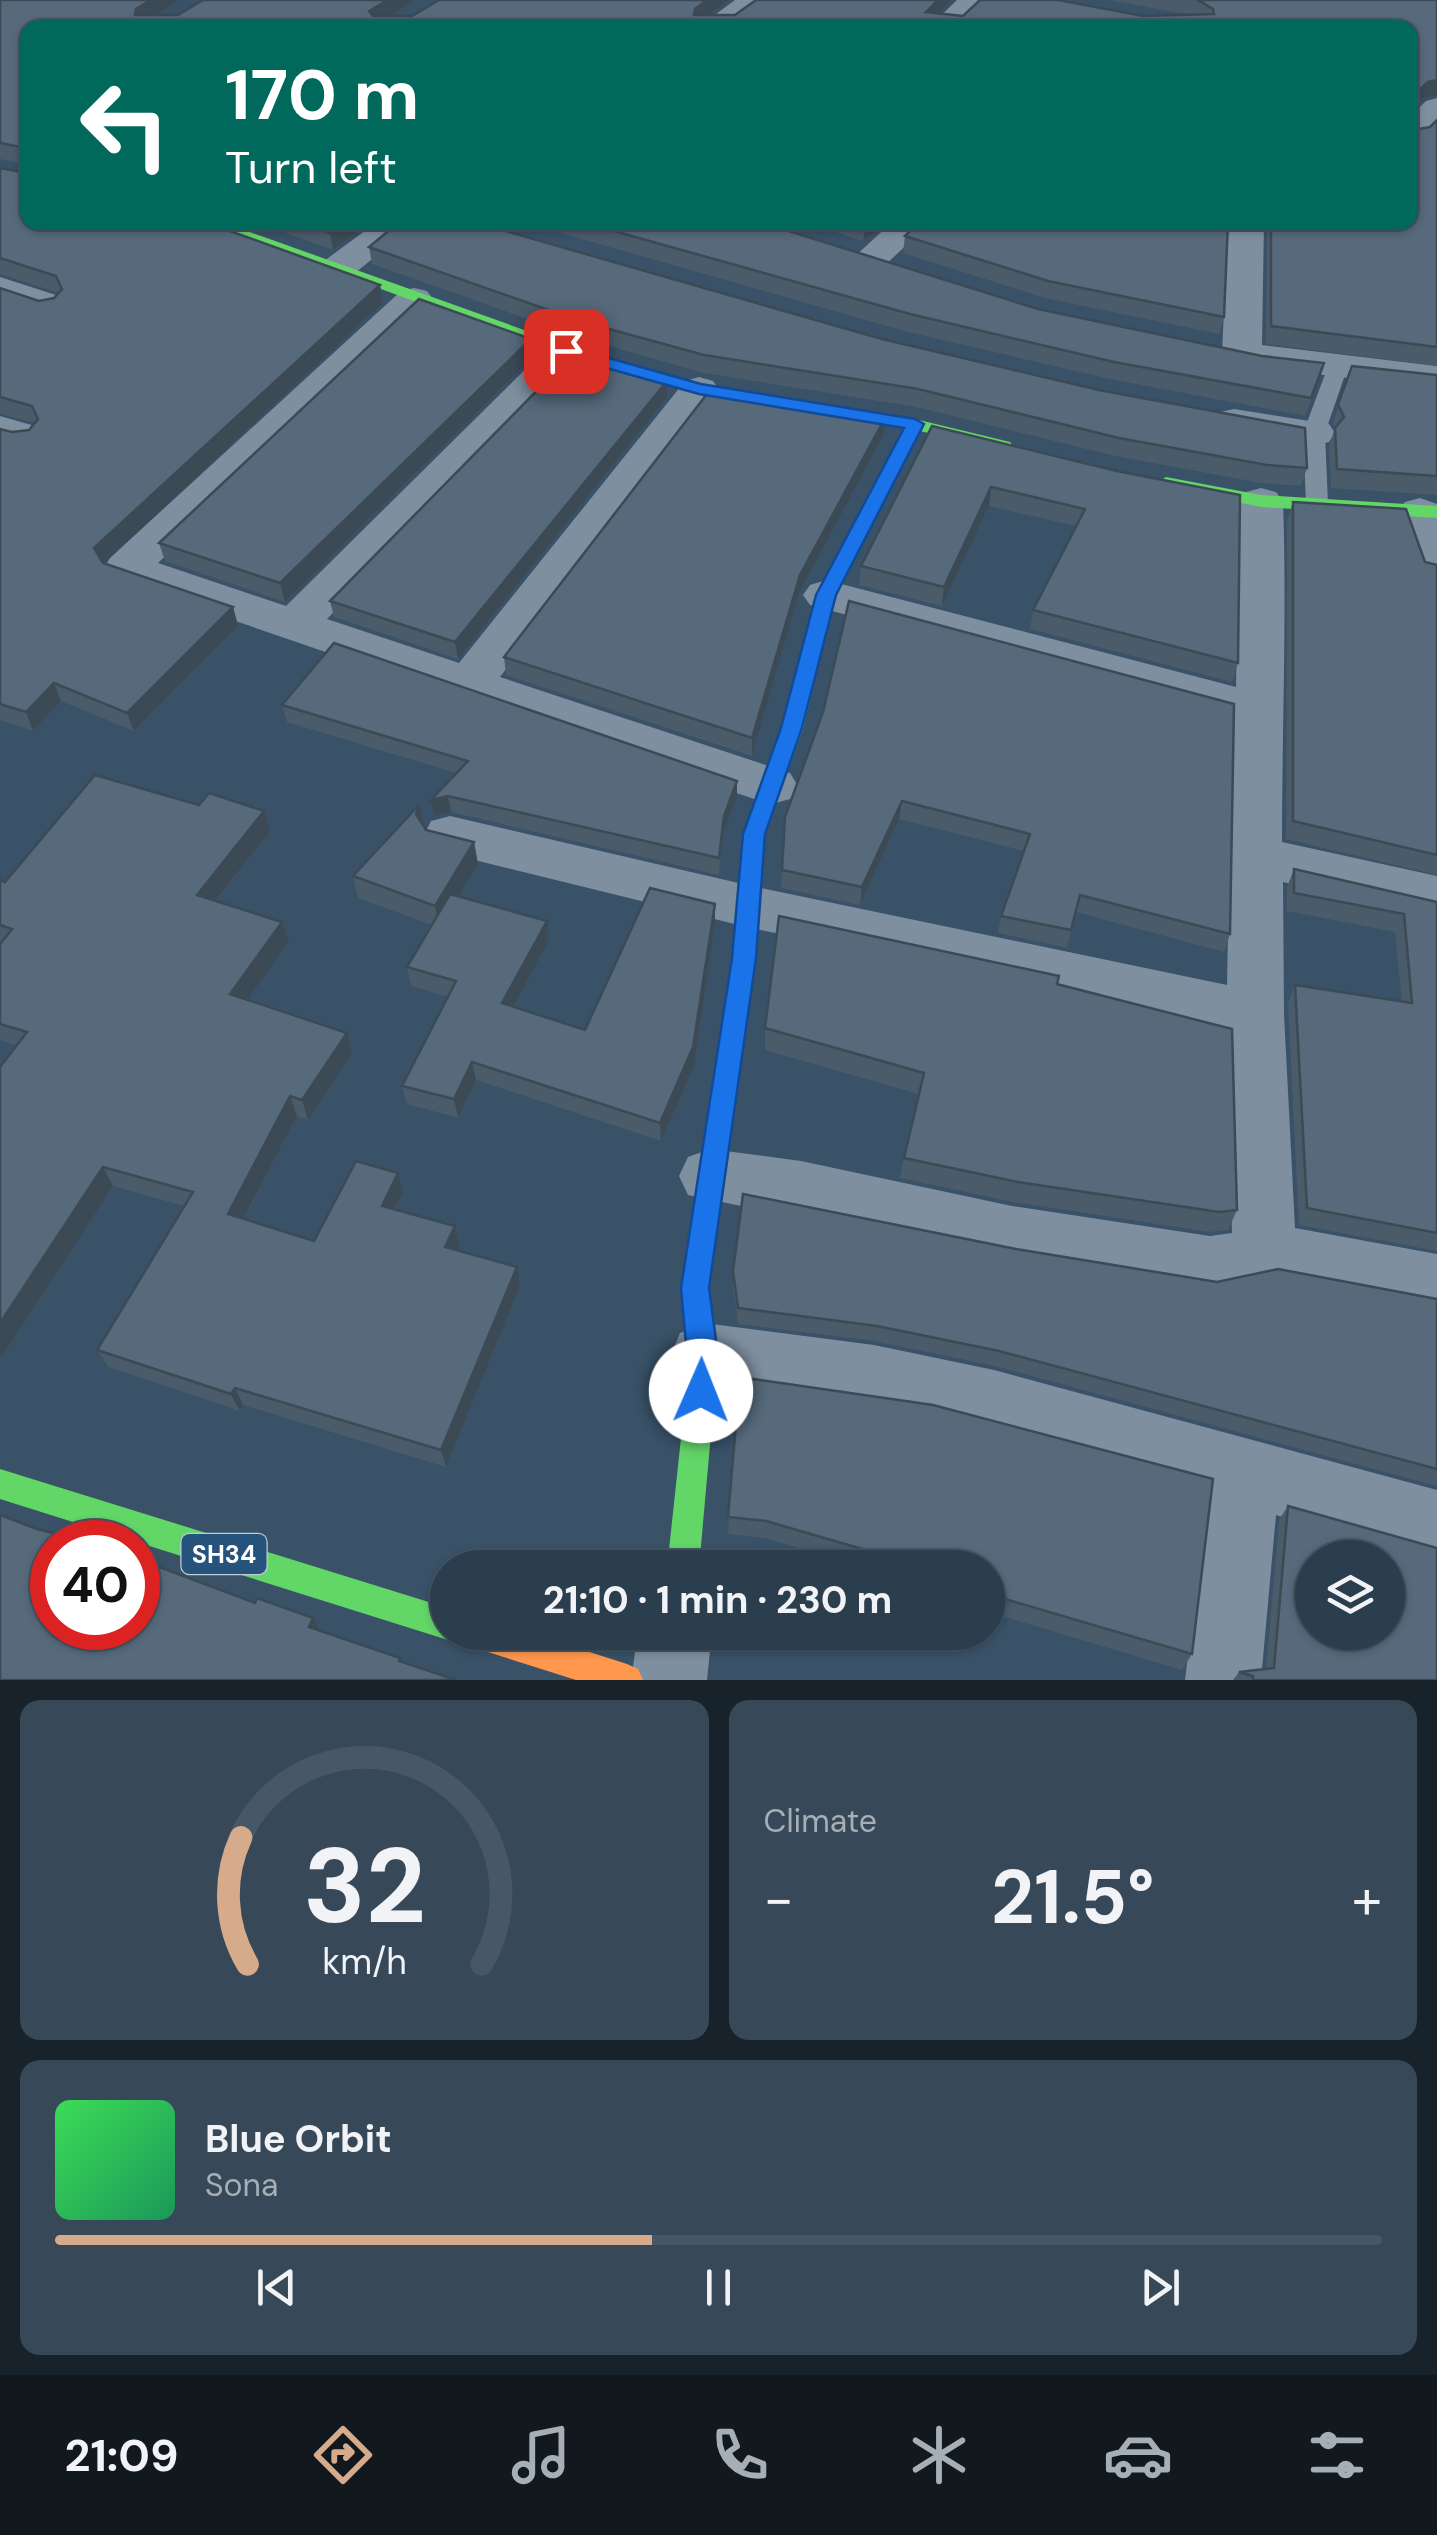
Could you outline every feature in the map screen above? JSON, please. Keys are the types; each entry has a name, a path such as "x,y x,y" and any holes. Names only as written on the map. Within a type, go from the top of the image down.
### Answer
{"street":[{"path":"724,20 755,0"},
{"path":"952,20 975,0"},
{"path":"1418,119 1432,94"},
{"path":"228,230 566,351 699,389 915,424 1024,450"},
{"path":"337,269 390,230"},
{"path":"870,260 905,230"},
{"path":"1244,423 1250,356 1246,230"},
{"path":"0,288 46,304"},
{"path":"414,299 126,568 772,786"},
{"path":"1204,346 1337,369 1437,378"},
{"path":"296,623 566,351"},
{"path":"468,684 699,389"},
{"path":"1196,415 1314,433"},
{"path":"685,1550 704,1355 695,1288 744,958 754,834 772,786 826,595 915,424"},
{"path":"1151,480 1260,501 1428,511 1437,570"},
{"path":"1260,501 1266,595 1265,660 1258,709 1255,1014 1264,1252"},
{"path":"826,595 1258,709"},
{"path":"450,834 747,906 1255,1014"},
{"path":"1256,856 1437,897"},
{"path":"710,1176 801,1188 1012,1234 1210,1265 1248,1260 1264,1252 1437,1284"},
{"path":"704,1355 842,1371 932,1388 1437,1526"},
{"path":"1223,1680 1246,1471"},
{"name":"SH34","path":"0,1484 430,1618"},
{"path":"532,1650 627,1680"},
{"path":"669,1680 673,1650"}],"lane":[{"path":"1317,504 1314,433 1337,369"}],"building":[{"path":"0,0 151,0 136,9 135,15 178,15 203,0 388,0 369,11 373,16 412,16 439,0 707,0 695,9 694,15 735,15 756,0 938,0 926,12 963,16 980,0 1058,0 1143,16 1214,14 1213,9 1198,0 1437,0 1437,80 1418,91 1418,20 20,20 20,147 0,143"},
{"path":"1437,120 1437,347 1271,326 1271,230 1418,230 1418,129 1430,127"},
{"path":"0,168 20,172 20,230 227,230 380,285 94,548 103,563 233,607 127,713 54,683 26,712 0,704 0,429 29,430 38,419 32,406 0,397 0,288 39,301 54,298 62,289 56,276 0,258"},
{"path":"389,230 502,230 882,339 1099,390 1305,428 1307,468 1267,465 1119,438 918,389 704,355 580,321 369,247"},
{"path":"611,230 786,230 1038,309 1262,356 1324,363 1311,398 1114,362 910,314"},
{"path":"911,230 1228,230 1224,317 1048,281 905,236"},
{"path":"419,299 531,339 280,583 159,543"},
{"path":"573,354 667,381 455,642 330,601"},
{"path":"1352,366 1437,375 1437,476 1337,469 1335,428 1344,417 1338,404"},
{"path":"710,390 885,418 800,575 752,738 504,657"},
{"path":"932,426 1117,471 1240,495 1238,663 1033,610 1085,509 991,487 944,587 861,566"},
{"path":"1293,502 1406,509 1425,562 1437,565 1437,855 1293,821"},
{"path":"849,601 1234,704 1230,934 1080,895 1071,930 1001,916 1030,834 902,801 862,887 782,870 785,817 823,712"},
{"path":"334,643 737,781 724,816 719,858 448,796 431,800 468,761 282,705"},
{"path":"95,775 199,805 209,793 264,811 197,895 282,922 230,994 347,1033 302,1100 290,1096 228,1214 314,1241 356,1161 398,1173 382,1206 455,1226 445,1247 517,1267 441,1450 235,1388 231,1394 97,1350 193,1192 103,1167 0,1323 0,1067 27,1032 0,1024 0,944 12,929 0,925 0,880 5,882"},
{"path":"419,805 416,814 426,830 474,842 435,906 353,876"},
{"path":"1294,869 1437,902 1437,1233 1307,1208 1295,985 1412,1003 1404,914 1294,893"},
{"path":"650,888 715,904 693,1047 660,1123 472,1062 454,1099 402,1086 456,981 407,967 450,894 547,921 502,1003 585,1030"},
{"path":"779,916 1059,976 1057,984 1232,1029 1237,1210 1219,1212 1018,1182 904,1158 924,1073 765,1028"},
{"path":"743,1194 1016,1249 1217,1282 1278,1269 1437,1299 1437,1469 999,1351 877,1326 738,1308 733,1271"},
{"path":"740,1377 933,1405 1213,1479 1192,1654 1005,1599 1005,1550 865,1550 766,1521 728,1517"},
{"path":"1288,1506 1437,1548 1437,1680 1253,1680 1253,1676 1239,1672 1274,1668"},
{"path":"0,1515 30,1526 30,1650 160,1650 160,1567 255,1603 257,1598 313,1618 309,1627 456,1680 0,1680"}],"traffic: fast":[{"path":"228,230 566,351 699,389 915,424 1004,446"},
{"path":"685,1550 704,1355 695,1287 744,959 754,834 792,729 826,595 915,424"},
{"path":"1166,483 1261,501 1437,512"},
{"path":"0,1484 430,1618"}],"traffic: slow":[{"path":"532,1650 627,1680"}],"route":[{"path":"566,351 699,389 915,424 826,595 792,728 754,834 744,958 695,1288 704,1355 701,1391"}]}
